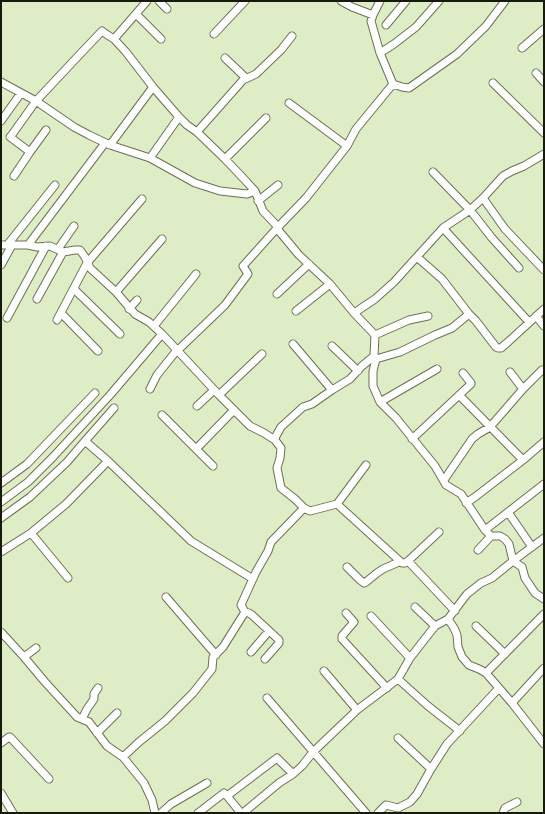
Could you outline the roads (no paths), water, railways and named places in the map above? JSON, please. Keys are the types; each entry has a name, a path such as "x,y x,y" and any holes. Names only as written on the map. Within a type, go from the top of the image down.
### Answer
{"street":[{"path":"114,39 147,1"},
{"path":"159,1 167,9"},
{"path":"214,34 245,1"},
{"path":"342,1 352,7 373,15"},
{"path":"380,1 371,22 380,53 393,84 409,88 457,54 486,26 505,1"},
{"path":"386,24 406,1"},
{"path":"380,53 416,27 439,1"},
{"path":"136,14 161,39"},
{"path":"522,48 544,29"},
{"path":"30,152 10,137 36,101 102,31 114,39 126,52 179,117 197,132 244,179 255,192 263,211 278,227 279,231 299,255 330,284 354,313 376,335 373,386 380,402 396,418 435,466 446,485 460,494 485,530 491,536 500,536 505,539 509,544 513,561 522,567 525,578 535,593 544,599"},
{"path":"197,132 243,80 256,74 281,50 292,36"},
{"path":"225,58 246,78"},
{"path":"536,73 544,82"},
{"path":"1,82 36,101 74,127 108,144 150,158 195,183 220,191 247,194 255,192"},
{"path":"493,83 544,133"},
{"path":"150,389 157,375 177,351 225,304 248,274 243,266 306,198 347,146 356,129 393,84"},
{"path":"28,244 153,87"},
{"path":"1,121 21,93"},
{"path":"289,103 347,146"},
{"path":"150,158 179,117"},
{"path":"225,159 266,118"},
{"path":"14,176 46,130"},
{"path":"354,313 376,299 418,257 443,228 470,210 484,198 503,176 544,154"},
{"path":"432,172 470,210 492,238 519,268"},
{"path":"1,265 7,244 55,185"},
{"path":"258,201 278,186"},
{"path":"484,198 505,228 544,270"},
{"path":"98,351 59,316 88,263 142,199"},
{"path":"38,299 60,250 74,226"},
{"path":"443,228 529,322"},
{"path":"116,292 162,239"},
{"path":"7,244 21,246 28,244 37,247 50,246 60,250 80,250 90,268 116,292 129,309 154,326 216,393 250,426 275,440 281,448 280,458 276,468 281,488 304,508 310,511 337,504 366,465"},
{"path":"7,318 46,246"},
{"path":"418,257 442,279 498,348 508,342 544,309"},
{"path":"278,294 309,264"},
{"path":"154,326 196,274"},
{"path":"296,311 330,284"},
{"path":"74,289 120,334"},
{"path":"129,309 137,300"},
{"path":"275,440 281,427 293,416 304,407 312,404 350,379 375,358 400,352 435,334 452,328 469,314"},
{"path":"376,335 409,320 428,316"},
{"path":"536,316 544,326"},
{"path":"1,502 28,482 53,457 112,394 162,334"},
{"path":"293,344 332,390"},
{"path":"332,346 358,371"},
{"path":"197,406 216,393 262,354"},
{"path":"380,402 437,369"},
{"path":"444,480 472,439 490,427 523,389 542,370"},
{"path":"412,439 471,384 463,372"},
{"path":"510,372 523,389"},
{"path":"1,483 27,464 95,393"},
{"path":"459,395 523,460"},
{"path":"1,518 36,492 67,462 114,408"},
{"path":"196,449 234,410"},
{"path":"162,415 213,466"},
{"path":"85,441 108,461 191,541 253,579"},
{"path":"466,503 523,460 544,442"},
{"path":"1,552 31,533 66,504 108,461"},
{"path":"485,530 544,484"},
{"path":"337,504 405,562 455,611"},
{"path":"265,659 280,641 252,615 245,612 241,605 271,542 304,508"},
{"path":"508,512 532,547"},
{"path":"347,567 364,583 376,572 399,562 405,562 439,532"},
{"path":"31,533 68,578"},
{"path":"478,550 491,536"},
{"path":"198,813 224,793 228,796 239,812 293,774 302,766 313,752 358,710 398,679 410,658 435,626 448,619 468,594 481,583 492,578 544,538"},
{"path":"166,597 216,655"},
{"path":"415,607 435,626"},
{"path":"123,757 165,721 193,694 212,669 213,658 223,647 245,612"},
{"path":"346,613 354,622 342,636 342,639 387,688"},
{"path":"486,673 544,614"},
{"path":"371,616 410,658"},
{"path":"448,619 457,635 458,646 462,657 469,665 486,673 544,744"},
{"path":"476,626 505,654"},
{"path":"251,652 269,631"},
{"path":"1,632 76,717 89,722 107,746 123,757 144,783 152,800 155,813"},
{"path":"24,657 36,648"},
{"path":"512,703 544,668"},
{"path":"324,670 358,710"},
{"path":"398,679 428,706 460,731"},
{"path":"82,719 94,699 94,694 98,688"},
{"path":"378,813 386,805 398,808 410,802 417,794 447,744 499,688"},
{"path":"267,698 366,813"},
{"path":"97,733 117,713"},
{"path":"1,743 10,737 49,779"},
{"path":"398,738 431,769"},
{"path":"228,796 277,758 293,774"},
{"path":"160,813 171,804 207,783"},
{"path":"1,793 13,813"},
{"path":"503,813 506,808 517,802"}]}
